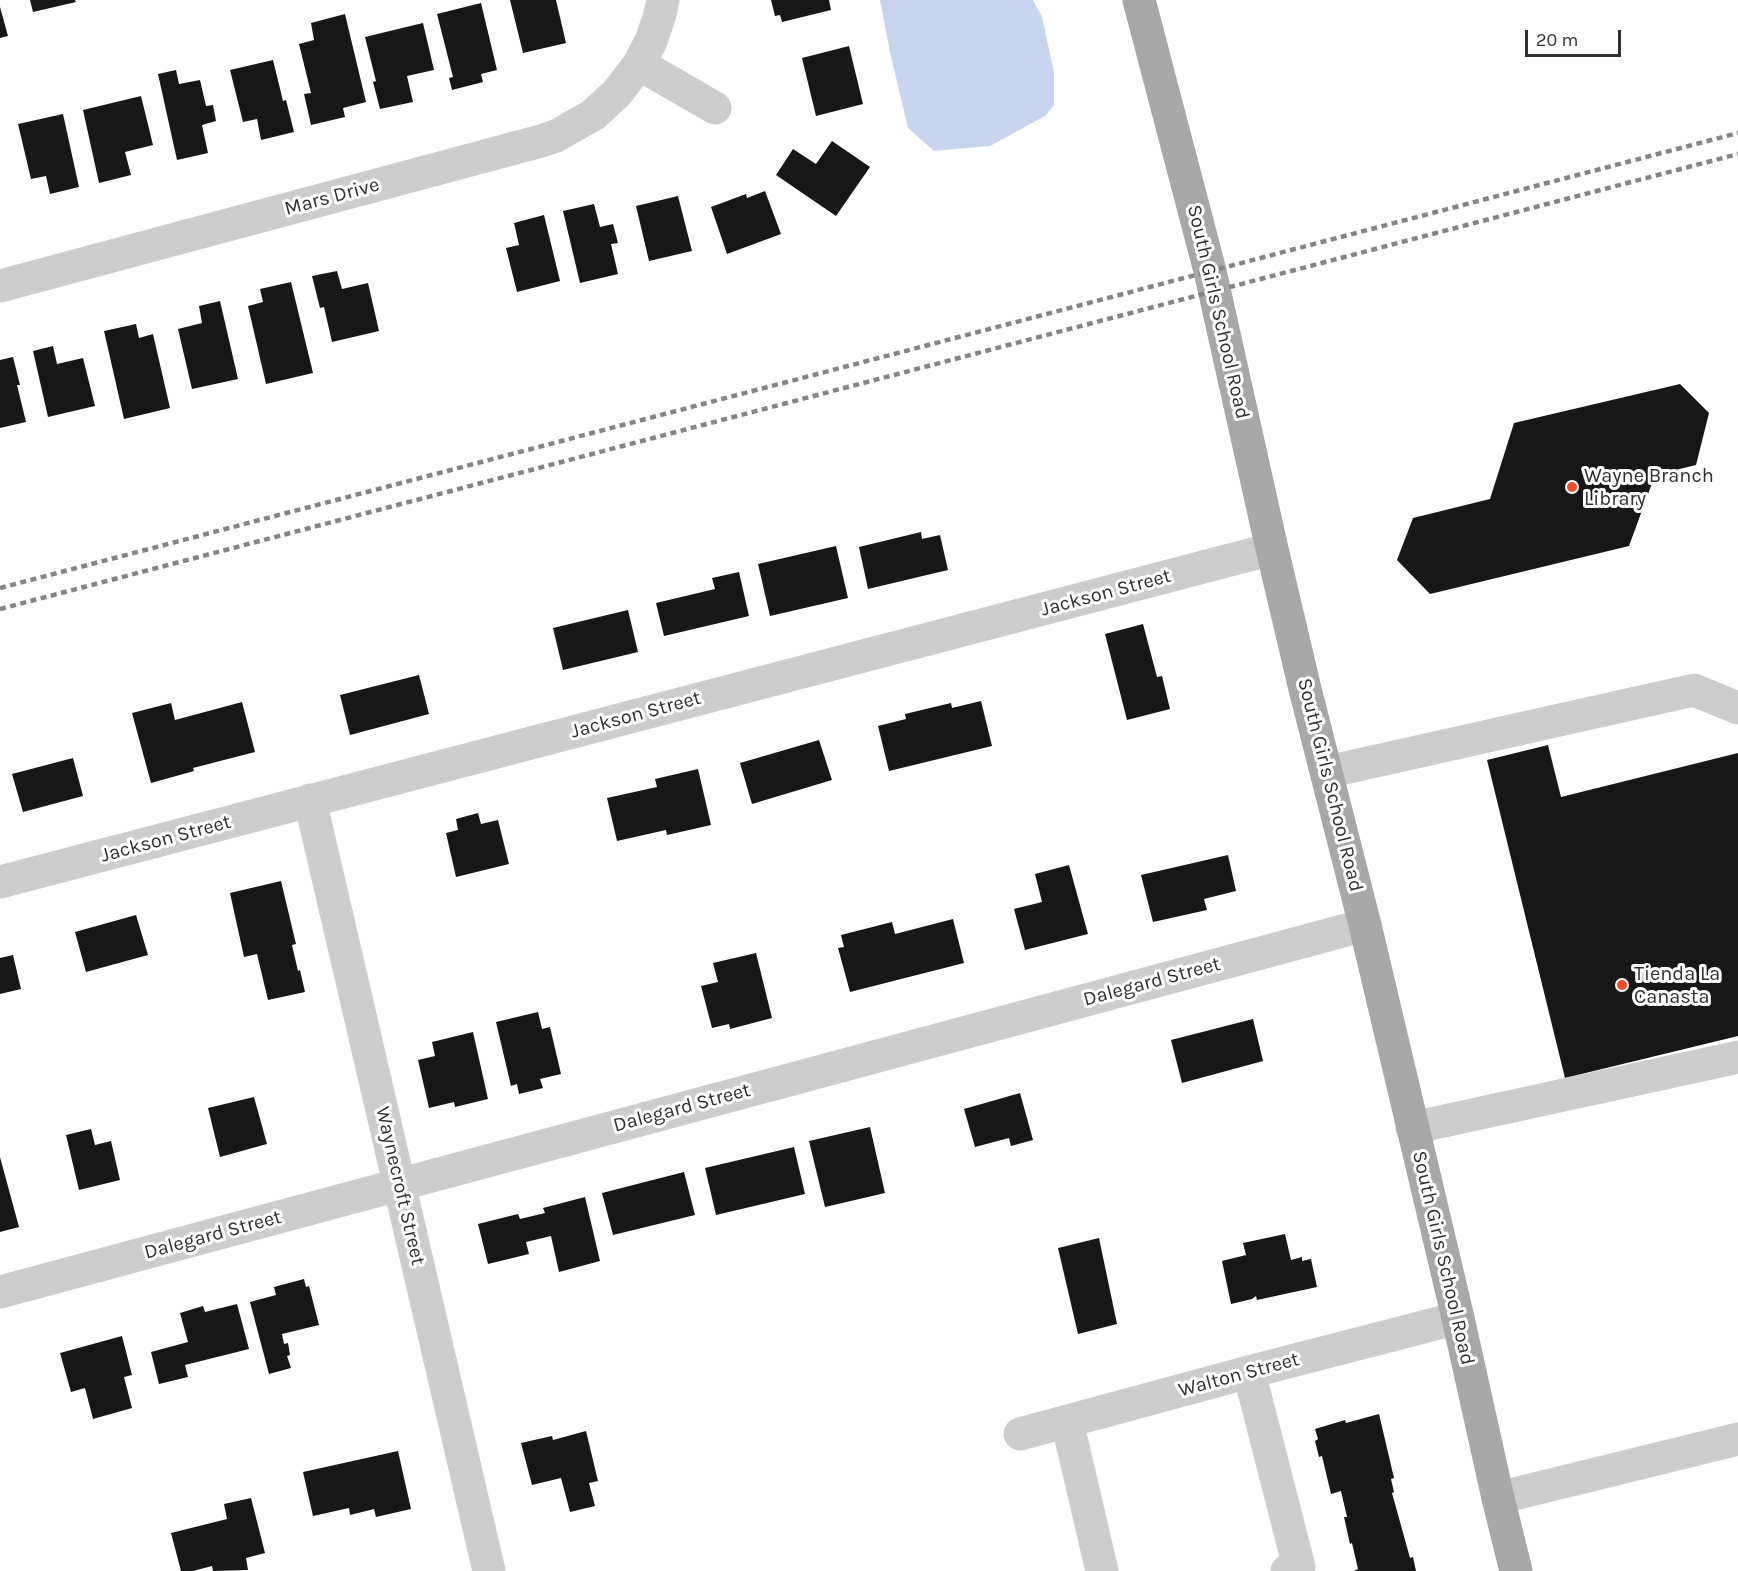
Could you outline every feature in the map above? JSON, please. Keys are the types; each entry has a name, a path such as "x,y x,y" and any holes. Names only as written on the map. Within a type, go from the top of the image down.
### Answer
{"main road":[{"name":"South Girls School Road","path":"1139,0 1210,271 1272,549 1365,925 1516,1571"}],"street":[{"name":"Mars Drive","path":"0,286 556,136 592,115 617,93 639,64 651,41 663,0"},
{"path":"639,64 715,108"},
{"name":"Jackson Street","path":"0,882 1272,549"},
{"path":"1327,772 1694,690 1738,708"},
{"name":"Waynecroft Street","path":"310,800 489,1571"},
{"name":"Dalegard Street","path":"0,1292 1365,925"},
{"path":"1412,1128 1738,1056"},
{"name":"Walton Street","path":"1020,1434 1458,1318"},
{"path":"1249,1372 1299,1568 1287,1571"},
{"path":"1067,1421 1102,1571"},
{"path":"1498,1498 1738,1439"}],"water":[{"path":"880,0 1033,0 1042,17 1054,72 1054,105 1045,116 990,146 934,151 908,128"}],"building":[{"path":"30,0 75,0 76,2 33,12"},
{"path":"510,0 556,0 566,43 523,53"},
{"path":"771,0 829,0 831,10 782,22 780,15 775,16"},
{"path":"481,3 497,70 481,74 483,82 452,90 449,78 453,77 437,14"},
{"path":"0,7 8,36 0,38"},
{"path":"345,14 366,102 343,108 345,117 311,125 304,94 311,93 299,44 314,40 311,23"},
{"path":"423,23 434,70 407,76 413,102 380,109 365,37"},
{"path":"849,46 863,104 816,116 802,58"},
{"path":"273,60 283,101 286,100 294,132 261,140 257,119 243,122 230,70"},
{"path":"176,70 179,84 200,80 206,106 213,105 216,121 202,125 208,153 177,160 158,74"},
{"path":"141,96 153,145 125,152 131,175 99,183 83,110"},
{"path":"63,114 79,187 50,194 46,176 31,179 18,124"},
{"path":"832,141 870,167 836,216 776,175 793,149 816,164"},
{"path":"765,191 781,234 727,254 711,207 746,194 747,198"},
{"path":"678,196 692,251 649,261 636,206"},
{"path":"594,204 600,227 613,224 618,243 611,244 618,274 580,283 563,211"},
{"path":"544,215 560,281 517,292 506,248 519,245 514,223"},
{"path":"337,271 342,289 368,283 379,331 332,342 324,307 320,308 312,276"},
{"path":"291,282 313,373 266,384 248,306 263,302 260,289"},
{"path":"220,301 238,379 192,389 178,329 202,323 199,306"},
{"path":"136,324 139,338 153,334 170,408 124,419 104,331"},
{"path":"53,346 57,364 83,358 95,406 48,417 33,351"},
{"path":"13,357 26,422 0,428 0,360"},
{"name":"Wayne Branch Library","path":"1680,384 1709,413 1696,465 1655,475 1629,546 1430,594 1397,560 1413,518 1490,499 1514,423"},
{"path":"921,532 922,539 940,535 948,570 868,589 859,547"},
{"path":"836,546 848,598 770,616 758,564"},
{"path":"739,572 749,616 664,636 656,603 715,589 712,578"},
{"path":"628,610 638,652 563,670 553,628"},
{"path":"1143,624 1157,677 1162,676 1170,709 1127,720 1105,634"},
{"path":"419,675 429,714 350,735 340,695"},
{"path":"981,701 992,746 889,771 878,726 906,719 905,714 951,703 952,708"},
{"path":"242,702 255,752 193,768 194,771 151,783 132,713 171,703 175,720"},
{"path":"819,740 832,780 752,804 740,763"},
{"path":"1548,745 1561,797 1738,753 1738,1036 1565,1078 1487,760"},
{"path":"73,758 83,796 23,812 12,774"},
{"path":"698,769 711,825 667,835 666,830 617,841 607,798 657,787 655,779"},
{"path":"478,813 481,824 498,820 509,864 456,877 446,833 458,830 456,819"},
{"path":"1228,855 1236,891 1204,899 1207,910 1153,922 1141,875"},
{"path":"1069,865 1088,934 1025,950 1014,909 1042,902 1035,874"},
{"path":"281,881 296,944 292,945 305,992 268,1000 257,954 244,957 230,893"},
{"path":"136,915 148,955 86,972 75,932"},
{"path":"953,919 964,963 850,992 838,948 844,947 841,935 892,922 895,934"},
{"path":"756,953 772,1018 730,1029 729,1024 712,1028 701,986 718,982 713,963"},
{"path":"13,955 21,989 0,994 0,958"},
{"path":"538,1012 542,1029 550,1027 561,1074 540,1079 543,1088 519,1094 517,1084 511,1086 496,1022"},
{"path":"1253,1019 1263,1061 1182,1083 1171,1040"},
{"path":"473,1032 488,1099 455,1107 454,1102 429,1108 418,1060 435,1056 432,1042"},
{"path":"1020,1093 1033,1140 1011,1146 1009,1138 975,1147 964,1109"},
{"path":"254,1097 267,1144 220,1157 208,1108"},
{"path":"870,1127 885,1193 825,1207 809,1141"},
{"path":"91,1129 95,1145 111,1141 120,1180 79,1190 66,1135"},
{"path":"794,1147 805,1194 716,1215 705,1168"},
{"path":"0,1157 19,1227 0,1232"},
{"path":"684,1172 695,1215 613,1235 602,1193"},
{"path":"585,1197 600,1261 559,1272 551,1236 526,1242 529,1254 488,1264 478,1224 518,1214 520,1219 545,1213 543,1208"},
{"path":"1285,1234 1291,1260 1302,1257 1302,1261 1311,1259 1317,1287 1257,1300 1256,1296 1231,1304 1222,1261 1246,1255 1243,1243"},
{"path":"1099,1238 1117,1324 1078,1334 1058,1248"},
{"path":"304,1279 306,1287 309,1286 319,1325 282,1334 284,1344 288,1343 290,1355 287,1356 291,1368 269,1374 250,1302 276,1295 274,1287"},
{"path":"237,1304 249,1349 185,1365 188,1377 159,1384 151,1352 188,1342 180,1313 203,1306 205,1312"},
{"path":"122,1336 132,1375 124,1377 132,1408 93,1419 85,1388 71,1392 60,1353"},
{"path":"1379,1414 1394,1478 1391,1479 1394,1492 1392,1493 1410,1558 1413,1557 1416,1571 1354,1571 1358,1569 1344,1517 1347,1517 1341,1491 1331,1494 1322,1456 1319,1457 1315,1441 1318,1439 1315,1429 1345,1420 1346,1423"},
{"path":"586,1431 598,1481 589,1483 595,1506 570,1512 561,1478 532,1485 521,1443 552,1436 553,1440"},
{"path":"398,1451 411,1509 376,1517 374,1509 350,1515 349,1508 313,1516 303,1472"},
{"path":"251,1498 265,1553 246,1558 248,1570 213,1571 212,1566 193,1571 181,1571 171,1533 227,1519 224,1504"}],"railway":[{"path":"0,588 1738,133"},
{"path":"0,609 1738,154"}],"place":[{"name":"Wayne Branch Library","path":"1572,487"},
{"name":"Tienda La Canasta","path":"1622,985"}]}
